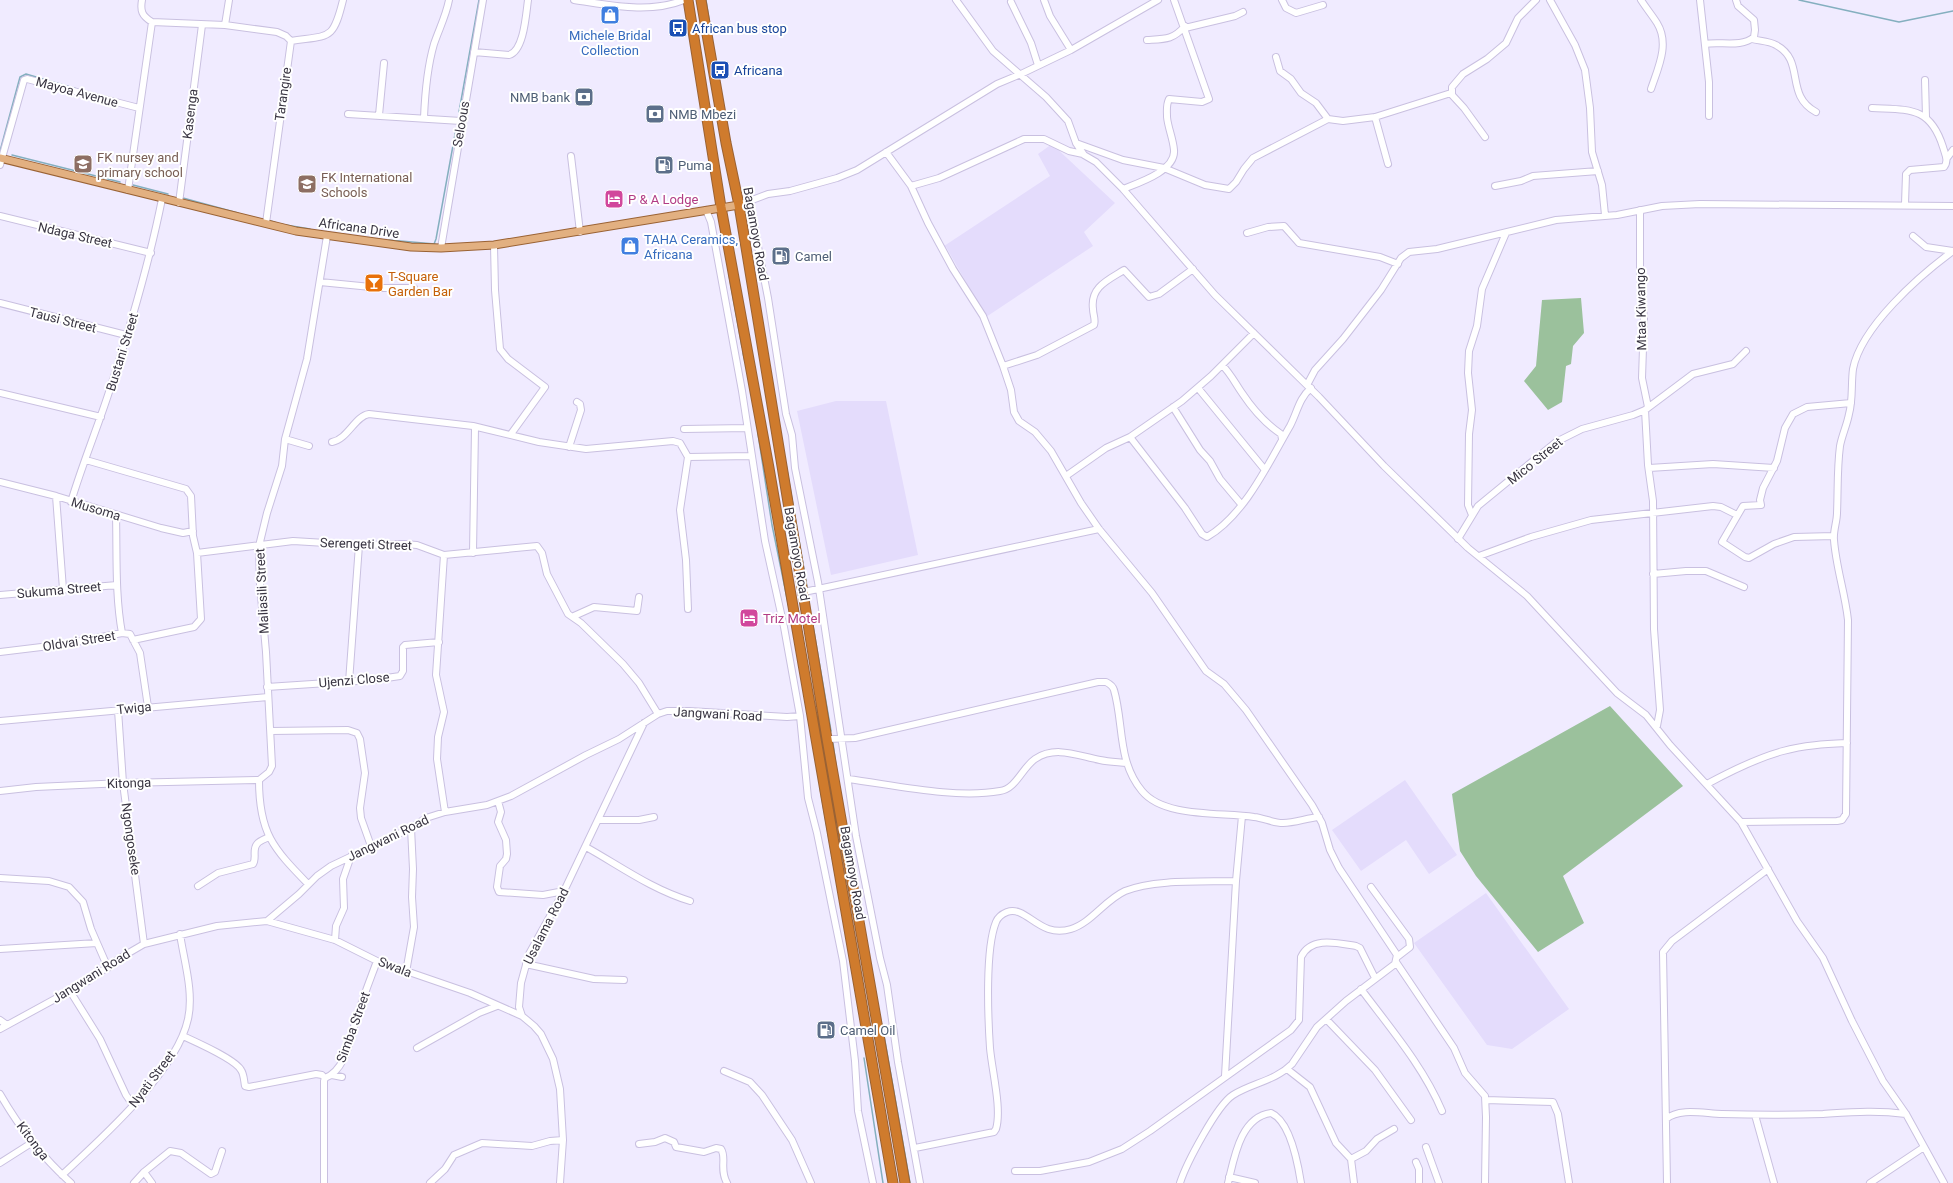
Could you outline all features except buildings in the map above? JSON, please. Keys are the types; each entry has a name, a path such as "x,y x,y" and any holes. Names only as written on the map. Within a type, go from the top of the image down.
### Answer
{"highway":[{"name":"Bagamoyo Road","path":"688,0 721,207 769,468 893,1183"},
{"name":"Bagamoyo Road","path":"701,0 726,144 739,205 804,592 827,739 905,1183"}],"main road":[{"name":"Africana Drive","path":"1,161 162,198 266,224 327,236 411,247 441,248 494,245 739,205"}],"street":[{"path":"142,0 140,8 144,17 152,22 225,25 277,32 286,36 291,41 325,36 332,31 337,23 344,0"},
{"path":"225,25 229,0"},
{"path":"424,118 430,63 434,45 447,12 449,0"},
{"name":"Seloous","path":"441,248 461,121 483,0"},
{"path":"474,52 510,55 515,53 518,49 528,0"},
{"path":"574,0 633,8 668,5 684,0"},
{"path":"957,0 992,51 1021,74 1046,97 1068,121 1076,143 1084,155"},
{"path":"1044,0 1050,16 1071,50"},
{"path":"739,205 746,203 749,200 837,178 856,170 997,84 1071,50 1158,0"},
{"path":"1123,189 1157,174 1164,168 1174,154 1167,122 1167,103 1169,99 1202,102 1209,99 1185,27 1174,0"},
{"path":"1282,0 1286,8 1296,14 1323,5"},
{"path":"1451,93 1452,87 1456,80 1487,60 1506,43 1518,18 1536,0"},
{"path":"1550,0 1583,61 1590,108 1592,152 1602,186 1605,215"},
{"path":"1641,0 1658,24 1663,43 1662,53 1651,89"},
{"path":"1700,0 1705,44 1709,116"},
{"path":"1736,0 1738,6 1754,20 1755,30 1752,39"},
{"path":"1010,2 1031,43 1038,65"},
{"path":"1147,40 1171,38 1176,36 1185,27 1235,16 1243,12"},
{"path":"128,190 152,22"},
{"name":"Kasenga","path":"179,203 202,25"},
{"path":"1705,44 1739,43 1752,39 1775,44 1791,59 1800,98 1804,105 1816,112"},
{"name":"Tarangire","path":"266,224 291,41"},
{"path":"1276,57 1280,71 1291,79 1301,93 1316,103 1328,119"},
{"path":"379,115 384,63"},
{"name":"Mayoa Avenue","path":"1,161 24,80 27,79 140,108"},
{"path":"1925,80 1926,117"},
{"path":"1076,143 1123,160 1164,168 1205,185 1229,189 1236,182 1253,158 1328,119 1342,121 1375,117 1451,93"},
{"path":"1451,93 1485,137"},
{"path":"1872,108 1912,112 1926,117 1936,129 1947,158"},
{"path":"348,114 461,121"},
{"path":"1375,117 1388,164"},
{"path":"911,186 939,178 1024,139 1044,139 1069,151 1084,155 1096,162 1123,189 1158,231 1216,295 1309,387 1384,466 1458,539 1527,596 1617,693 1634,704 1657,726 1670,745 1741,822 1797,921 1823,958 1852,1021 1883,1081 1906,1114 1944,1183"},
{"path":"1905,204 1905,178 1907,172 1944,167 1947,158 1953,150"},
{"path":"886,152 911,186 928,224 952,269 982,316 1003,366 1011,390 1014,412 1019,421 1035,432 1042,440 1099,529 1152,593 1206,671 1224,684 1246,710 1319,817 1330,850 1339,868 1396,952 1397,960 1454,1048 1464,1073 1482,1092 1486,1100 1485,1183"},
{"path":"571,156 580,232"},
{"path":"1495,186 1521,181 1533,176 1598,171"},
{"name":"Bustani Street","path":"71,502 79,474 86,460 101,417 151,253 162,198"},
{"path":"749,200 768,298 786,414 789,421 795,468 819,589 843,739 856,836 880,958 887,985 898,1062 915,1148 920,1183"},
{"path":"1130,437 1185,508 1205,538 1219,529 1231,518 1241,504 1265,470 1291,424 1302,398 1309,387 1315,370 1343,339 1378,295 1398,264 1408,252 1437,249 1556,220 1605,215 1662,206 1700,204 1905,204 1953,206"},
{"path":"706,210 711,222 742,391 765,541 800,716 808,798 817,833 843,961 854,1054 858,1111 873,1183"},
{"name":"Mtaa Kiwango","path":"1640,210 1640,272 1644,318 1642,378 1647,409 1649,468 1653,512 1654,629 1660,710 1657,726"},
{"name":"Ndaga Street","path":"0,216 151,253"},
{"path":"1247,233 1268,227 1284,226 1299,244 1380,258 1398,264"},
{"path":"1472,515 1468,505 1468,439 1472,410 1468,363 1479,317 1482,289 1506,233"},
{"name":"Maliasili Street","path":"259,780 269,772 272,766 266,652 260,585 259,546 267,513 282,466 285,439 307,359 327,236"},
{"path":"1913,236 1926,247 1953,251"},
{"path":"494,245 495,290 500,349 508,359 545,387 511,434"},
{"path":"1741,822 1842,820 1846,814 1848,620 1834,536 1837,520 1837,478 1840,447 1851,403 1853,369 1858,352 1872,330 1902,296 1953,251"},
{"path":"1003,366 1037,355 1094,325 1095,320 1092,302 1095,292 1104,282 1124,270 1149,297 1159,294 1171,283 1193,269"},
{"path":"320,282 381,288 414,288"},
{"name":"Tausi Street","path":"0,303 126,335"},
{"path":"1066,476 1106,448 1130,437 1198,388 1254,333"},
{"name":"Mico Street","path":"1458,539 1478,506 1556,442 1577,431 1647,409 1693,374 1733,364 1746,351"},
{"path":"1222,365 1230,373 1246,399 1270,427 1281,434 1282,439"},
{"path":"1198,388 1265,470"},
{"path":"0,393 101,417"},
{"path":"569,447 581,410 580,404 577,402"},
{"path":"1834,536 1794,537 1774,544 1750,558 1722,543 1743,506 1761,505 1763,488 1774,468 1781,448 1786,424 1796,411 1807,407 1851,403"},
{"path":"1173,407 1200,450 1210,461 1220,479 1241,504"},
{"path":"332,442 340,440 367,414 453,423 569,447 586,449 611,448 673,441 680,443 688,457 680,510 686,560 688,609"},
{"path":"473,553 476,428"},
{"path":"684,429 747,428"},
{"path":"285,439 309,446"},
{"path":"688,457 752,456"},
{"path":"86,460 188,490 191,496 193,531 197,553 202,611 200,622 191,628 133,640"},
{"path":"1649,468 1713,464 1774,468"},
{"name":"Musoma","path":"0,482 56,496 71,502 176,532 183,533 193,531"},
{"path":"56,496 63,589"},
{"path":"1480,556 1531,537 1585,522 1653,512 1714,506 1721,507 1737,515"},
{"path":"116,515 117,585 119,616 122,633"},
{"path":"804,592 1099,529"},
{"name":"Serengeti Street","path":"197,553 293,541 359,545 417,545 444,555 537,546 542,553 547,574 568,614 574,616 623,664 639,683 658,714"},
{"path":"349,682 359,545"},
{"path":"444,555 436,675 444,712 438,737 437,759 445,812"},
{"path":"1653,574 1706,571 1744,587"},
{"name":"Sukuma Street","path":"0,595 117,585"},
{"path":"574,616 594,607 637,611 639,598"},
{"name":"Oldvai Street","path":"0,652 66,644 122,633 130,634 140,653 148,707"},
{"name":"Ujenzi Close","path":"267,687 349,682 400,676 403,671 403,647 405,645 439,642"},
{"path":"827,739 843,739 867,735 1102,681 1110,684 1114,690 1121,742 1131,774 1141,791 1153,802 1159,805 1203,812 1256,817 1272,822 1285,823 1319,817"},
{"name":"Twiga","path":"0,721 268,697"},
{"name":"Ngongoseke","path":"118,710 123,783 144,944"},
{"name":"Jangwani Road","path":"0,1029 70,991 144,944 217,926 267,921 308,884 331,866 411,828 426,818 445,812 487,805 511,796 586,755 619,739 658,714 667,711 689,711 787,717 800,716"},
{"name":"Usalama Road","path":"522,1016 519,1007 519,994 529,954 564,891 586,847 645,721"},
{"path":"271,731 348,730 356,733 360,739 365,773 360,808 361,818 371,846"},
{"path":"1707,784 1733,770 1782,751 1816,745 1847,743"},
{"path":"848,779 942,791 981,793 1006,789 1036,759 1056,752 1070,752 1100,760 1127,763"},
{"path":"259,780 259,802 264,825 269,837 281,855 308,884"},
{"name":"Kitonga","path":"0,791 36,787 123,783 259,780"},
{"path":"498,801 501,812 498,822 505,836 507,854 506,859 500,866 497,887 499,892 543,895 564,891"},
{"path":"1225,1076 1236,881 1242,816"},
{"path":"598,820 640,820 654,817"},
{"path":"406,972 414,927 411,828"},
{"path":"198,886 218,873 253,864 257,844 269,837"},
{"path":"586,847 652,886 671,895 690,901"},
{"path":"335,940 336,926 344,908 343,879 351,856"},
{"path":"1667,1183 1663,952 1672,941 1768,869"},
{"path":"0,878 49,881 69,887 82,902 96,943 108,968"},
{"path":"915,1148 993,1132 996,1129 997,1109 990,1048 989,987 991,943 996,923 1002,914 1009,911 1020,912 1041,927 1062,931 1072,929 1082,923 1125,892 1161,884 1236,881"},
{"path":"1180,1183 1203,1138 1227,1100 1236,1093 1280,1075 1292,1064 1311,1035 1326,1019 1397,960 1410,947 1409,939 1371,887"},
{"name":"Swala","path":"267,921 335,940 377,961 470,993 522,1016"},
{"name":"Nyati Street","path":"62,1175 133,1105 158,1076 183,1036 188,1018 190,995 180,934"},
{"path":"1015,1171 1027,1172 1060,1168 1089,1162 1108,1156 1150,1131 1225,1076 1282,1037 1297,1024 1299,1014 1301,957 1304,950 1310,945 1326,942 1356,946 1363,952 1375,978"},
{"path":"0,949 96,943"},
{"name":"Simba Street","path":"325,1078 332,1075 341,1064 350,1042 356,1020 377,961"},
{"path":"526,964 594,979 624,980"},
{"path":"1361,989 1403,1044 1432,1089 1442,1111"},
{"path":"70,991 100,1038 126,1095 133,1105"},
{"path":"417,1048 479,1013 497,1006"},
{"path":"522,1016 541,1034 553,1059 560,1089 563,1140 560,1183"},
{"path":"1326,1019 1379,1074 1410,1120"},
{"path":"0,1020 7,1025"},
{"path":"183,1036 226,1058 242,1070 245,1086 250,1087 316,1074 322,1075 325,1078 323,1097 324,1183"},
{"path":"1287,1069 1310,1087 1336,1143 1351,1159 1354,1183"},
{"path":"724,1071 750,1082 762,1095 792,1140 811,1183"},
{"path":"332,1075 342,1077"},
{"name":"Kitonga","path":"0,1094 48,1162 71,1183"},
{"path":"1486,1100 1553,1102 1558,1114 1568,1183"},
{"path":"1666,1119 1678,1113 1755,1115 1823,1114 1871,1110 1906,1114"},
{"path":"1255,1183 1229,1180 1242,1135 1260,1117 1271,1113 1278,1118 1291,1140 1301,1183"},
{"path":"1755,1115 1774,1183"},
{"path":"1351,1159 1366,1151 1377,1139 1394,1129"},
{"path":"639,1144 667,1138 674,1142 676,1147 704,1152 716,1148 721,1149 724,1156 722,1170 727,1183"},
{"path":"430,1183 445,1169 454,1155 482,1143 532,1146 550,1141 563,1140"},
{"path":"0,1163 33,1142"},
{"path":"1426,1147 1439,1183"},
{"path":"1870,1183 1924,1147"},
{"path":"134,1183 161,1157 174,1151 181,1153 211,1174 216,1172 222,1151"},
{"path":"1416,1162 1419,1169 1419,1183"},
{"path":"144,1172 152,1183"}],"shaded area":[{"path":"1052,144 1115,203 1084,232 1093,246 986,317 946,247 941,248 1050,176 1038,154"},
{"path":"836,401 886,401 918,555 831,575 797,411"},
{"path":"1405,780 1457,855 1429,874 1406,840 1361,871 1332,830"},
{"path":"1486,893 1569,1009 1512,1049 1487,1045 1414,943"}],"green space":[{"path":"1581,298 1584,333 1573,346 1571,364 1566,366 1562,402 1548,410 1524,381 1536,366 1542,300"},
{"path":"1610,706 1683,786 1563,876 1584,923 1538,952 1476,876 1460,851 1452,794"}],"waterway":[{"path":"459,112 479,0"},
{"path":"706,0 709,19"},
{"path":"1799,0 1899,22 1953,11"},
{"path":"0,151 20,77 26,74 77,89"},
{"path":"434,244 456,129"},
{"path":"12,155 120,182"},
{"path":"133,185 168,194"},
{"path":"183,198 238,213"},
{"path":"271,221 277,223"},
{"path":"280,224 310,229"},
{"path":"389,240 435,244"},
{"path":"729,275 742,347"},
{"path":"743,353 745,362"},
{"path":"758,434 772,525 789,608"},
{"path":"786,464 807,587"},
{"path":"813,626 831,731"},
{"path":"833,743 837,773"},
{"path":"820,788 835,873"},
{"path":"882,1024 910,1183"},
{"path":"864,1058 883,1183"}],"place":[{"name":"Michele Bridal Collection","path":"610,15"},
{"name":"African bus stop","path":"678,28"},
{"name":"Africana","path":"720,70"},
{"name":"NMB bank","path":"584,97"},
{"name":"NMB Mbezi","path":"655,114"},
{"name":"FK nursey and primary school","path":"83,164"},
{"name":"Puma","path":"664,165"},
{"name":"FK International Schools","path":"307,184"},
{"name":"P & A Lodge","path":"614,199"},
{"name":"TAHA Ceramics, Africana","path":"630,246"},
{"name":"Camel","path":"781,256"},
{"name":"T-Square Garden Bar","path":"374,283"},
{"name":"Triz Motel","path":"749,618"},
{"name":"Camel Oil","path":"826,1030"}]}
